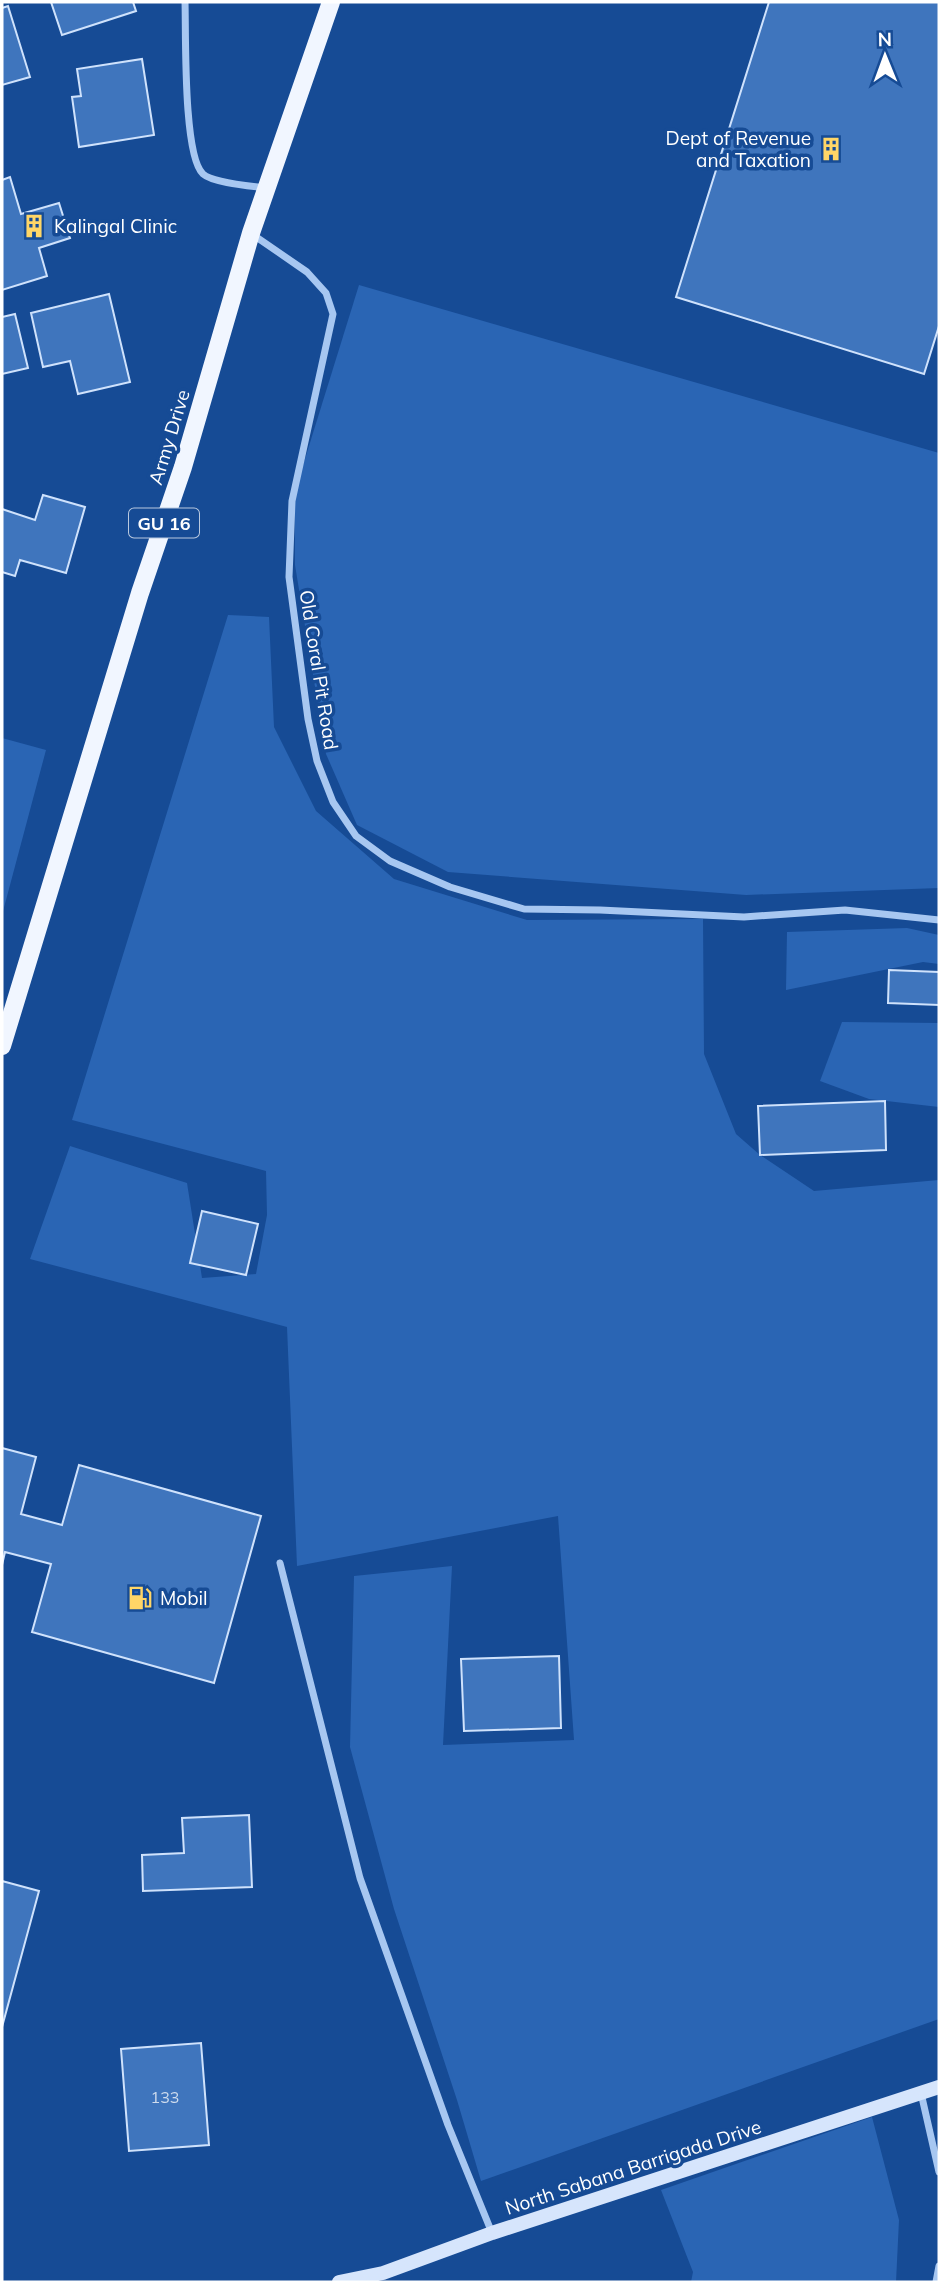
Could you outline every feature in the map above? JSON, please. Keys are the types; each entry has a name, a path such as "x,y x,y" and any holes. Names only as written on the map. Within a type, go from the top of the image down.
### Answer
{"main road":[{"name":"Army Drive","path":"2,1046 140,593 183,467 251,233 331,2"},
{"name":"North Sabana Barrigada Drive","path":"339,2282 383,2273 492,2233 939,2087"}],"street":[{"path":"185,2 190,123 200,171 217,180 267,188"},
{"name":"Old Coral Pit Road","path":"251,233 307,272 326,293 332,314 292,501 289,577 317,761 333,803 356,836 390,861 450,887 524,909 600,910 744,918 845,910 939,920"},
{"path":"280,1563 360,1878 448,2125 492,2233"},
{"path":"921,2093 939,2172"},
{"path":"936,2282 939,2266"}],"shaded area":[{"path":"359,285 939,453 939,888 746,895 448,872 357,825 326,754 295,565 295,491"},
{"path":"228,615 269,617 274,727 316,811 394,879 527,920 703,919 704,1054 736,1134 760,1155 814,1191 939,1180 939,2019 481,2181 394,1909 350,1747 354,1576 452,1566 443,1745 574,1740 558,1516 297,1566 287,1327 30,1259 70,1146 187,1183 202,1278 256,1274 267,1215 266,1171 72,1120"},
{"path":"2,738 46,750 2,915"},
{"path":"907,928 939,935 939,964 923,962 786,990 787,932"},
{"path":"842,1022 939,1023 939,1107 869,1099 820,1081"},
{"path":"872,2117 899,2220 896,2282 691,2282 693,2272 661,2190"}],"building":[{"path":"51,2 133,2 136,11 62,35"},
{"name":"Dept of Revenue and Taxation","path":"769,2 939,2 939,326 924,374 676,297"},
{"path":"8,6 30,77 2,85 2,8"},
{"path":"142,59 154,135 79,147 72,97 81,96 77,69"},
{"name":"Kalingal Clinic","path":"10,177 21,214 59,203 70,238 39,248 47,276 2,290 2,180"},
{"path":"109,294 130,382 78,394 70,361 43,367 31,313"},
{"path":"15,314 28,368 2,374 2,317"},
{"path":"43,495 85,507 66,573 20,560 15,576 2,572 2,509 35,520"},
{"path":"889,970 939,972 939,1005 888,1003"},
{"path":"885,1101 886,1150 760,1155 758,1106"},
{"path":"202,1211 258,1224 246,1275 190,1263"},
{"name":"Mobil","path":"2,1448 36,1457 21,1514 62,1525 79,1465 261,1516 214,1683 32,1632 51,1564 5,1552 2,1565"},
{"path":"559,1656 561,1728 464,1731 461,1659"},
{"path":"249,1815 252,1887 143,1891 142,1855 184,1853 182,1818"},
{"path":"2,1881 39,1891 2,2027"},
{"path":"201,2043 209,2145 129,2151 121,2049"}],"place":[{"name":"Dept of Revenue and Taxation","path":"831,149"},
{"name":"Kalingal Clinic","path":"34,226"},
{"name":"Mobil","path":"140,1598"}]}
